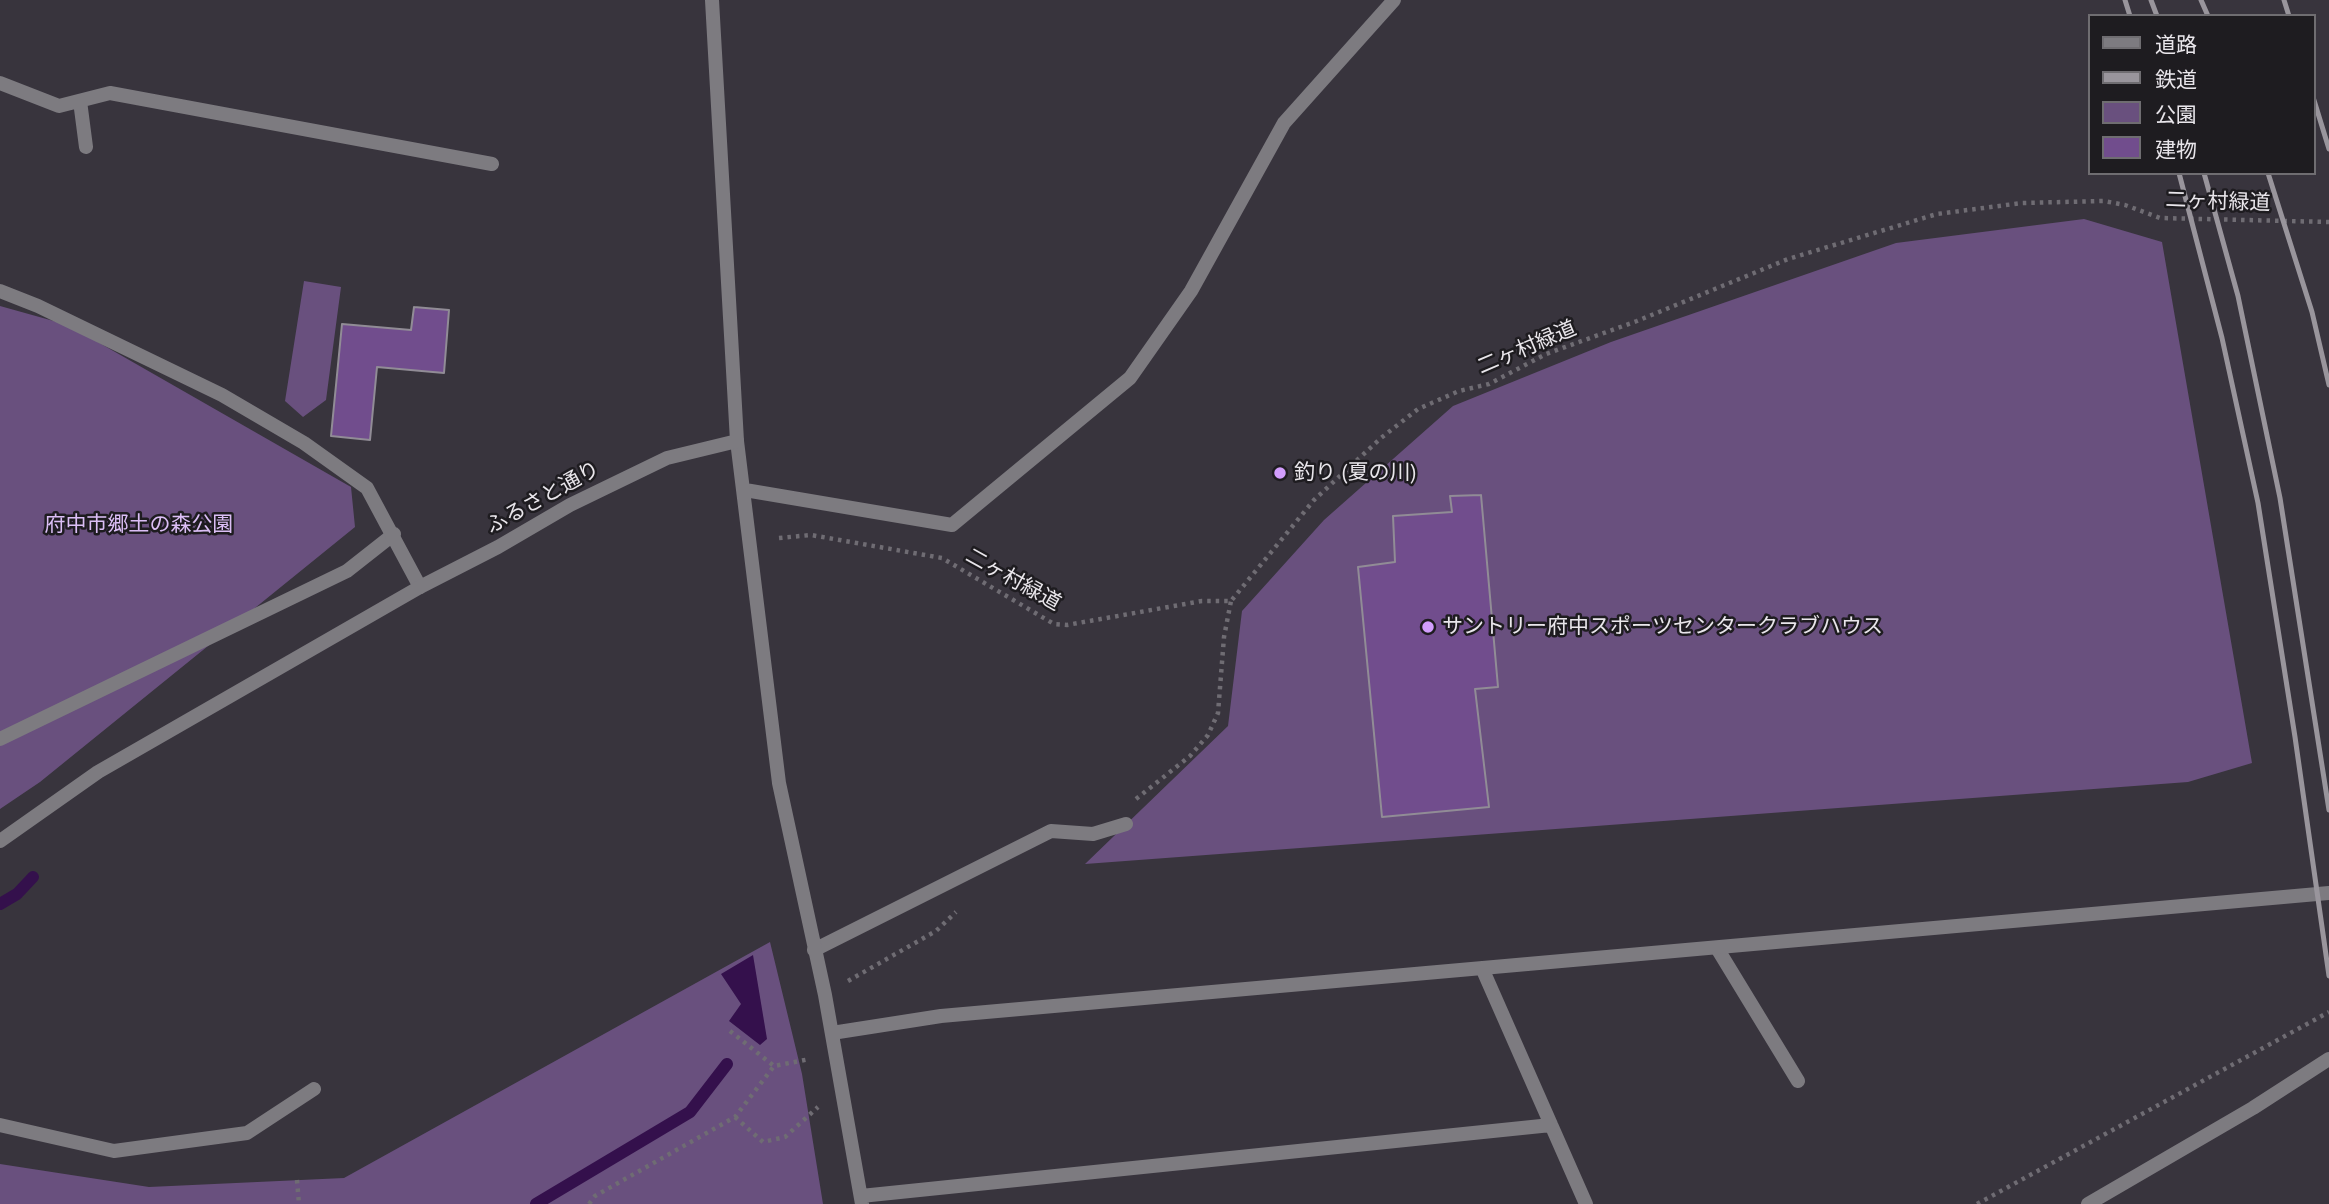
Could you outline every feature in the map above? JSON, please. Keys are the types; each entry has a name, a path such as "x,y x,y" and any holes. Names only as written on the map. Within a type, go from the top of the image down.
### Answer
{"street":[{"path":"712,0 737,441 745,491 748,540 779,783 832,1033 862,1200 1551,1125"},
{"path":"745,491 952,525 1130,378 1191,291 1284,124 1394,0"},
{"path":"0,83 59,106 110,93 492,164"},
{"path":"80,101 86,147"},
{"path":"0,291 38,306 222,395 304,443 367,488 420,587"},
{"name":"ふるさと通り","path":"0,841 98,772 420,587 498,547 570,505 667,458 737,441"},
{"path":"0,739 347,571 394,534"},
{"path":"814,950 1051,831 1094,834 1126,824"},
{"path":"832,1033 941,1016 2329,893"},
{"path":"1717,948 1798,1081"},
{"path":"1482,968 1586,1204"},
{"path":"2088,1204 2253,1108 2329,1059"},
{"path":"0,1125 114,1151 247,1133 314,1089"}],"path":[{"name":"二ヶ村緑道","path":"779,538 811,535 942,558 1054,624 1067,625 1202,601 1231,601 1314,500 1381,438 1418,409 1459,391 1489,384 1546,355 1788,260 1937,214 2022,203 2104,201 2125,205 2160,218 2329,222"},
{"path":"1977,1204 2329,1012"},
{"path":"730,1031 775,1066"},
{"path":"589,1204 596,1196 735,1117 775,1066 836,1054"},
{"path":"735,1117 763,1142 785,1137 841,1086"},
{"path":"297,1180 299,1204"}],"green space":[{"path":"2084,219 2162,242 2252,763 2188,782 1085,864 1228,726 1242,611 1324,520 1453,406 1611,342 1896,243"},
{"path":"304,281 341,287 326,400 303,417 285,401"},
{"name":"府中市郷土の森公園","path":"0,306 68,325 351,487 355,527 40,782 0,809"},
{"path":"770,942 802,1074 823,1204 0,1204 0,1164 149,1187 344,1178"}],"shaded area":[{"path":"753,955 767,1039 760,1045 729,1021 741,1004 721,974"}],"building":[{"path":"414,307 449,310 444,373 377,367 370,440 331,436 342,324 411,330"},
{"name":"サントリー府中スポーツセンタークラブハウス","path":"1481,495 1498,687 1475,689 1489,807 1382,817 1358,567 1395,562 1393,516 1452,512 1450,496"}],"waterway":[{"path":"0,904 17,894 33,877"},
{"path":"536,1204 690,1112 727,1064"}],"railway":[{"path":"2125,0 2129,14"},
{"path":"2151,0 2156,14"},
{"path":"2201,0 2207,14"},
{"path":"2284,0 2288,14"},
{"path":"2315,104 2329,149"},
{"path":"2180,175 2222,338 2258,503 2329,976"},
{"path":"2205,175 2238,296 2280,498 2329,810"},
{"path":"2269,175 2312,312 2329,385"}],"place":[{"name":"釣り (夏の川)","path":"1280,473"},
{"name":"サントリー府中スポーツセンタークラブハウス","path":"1428,627"}]}
